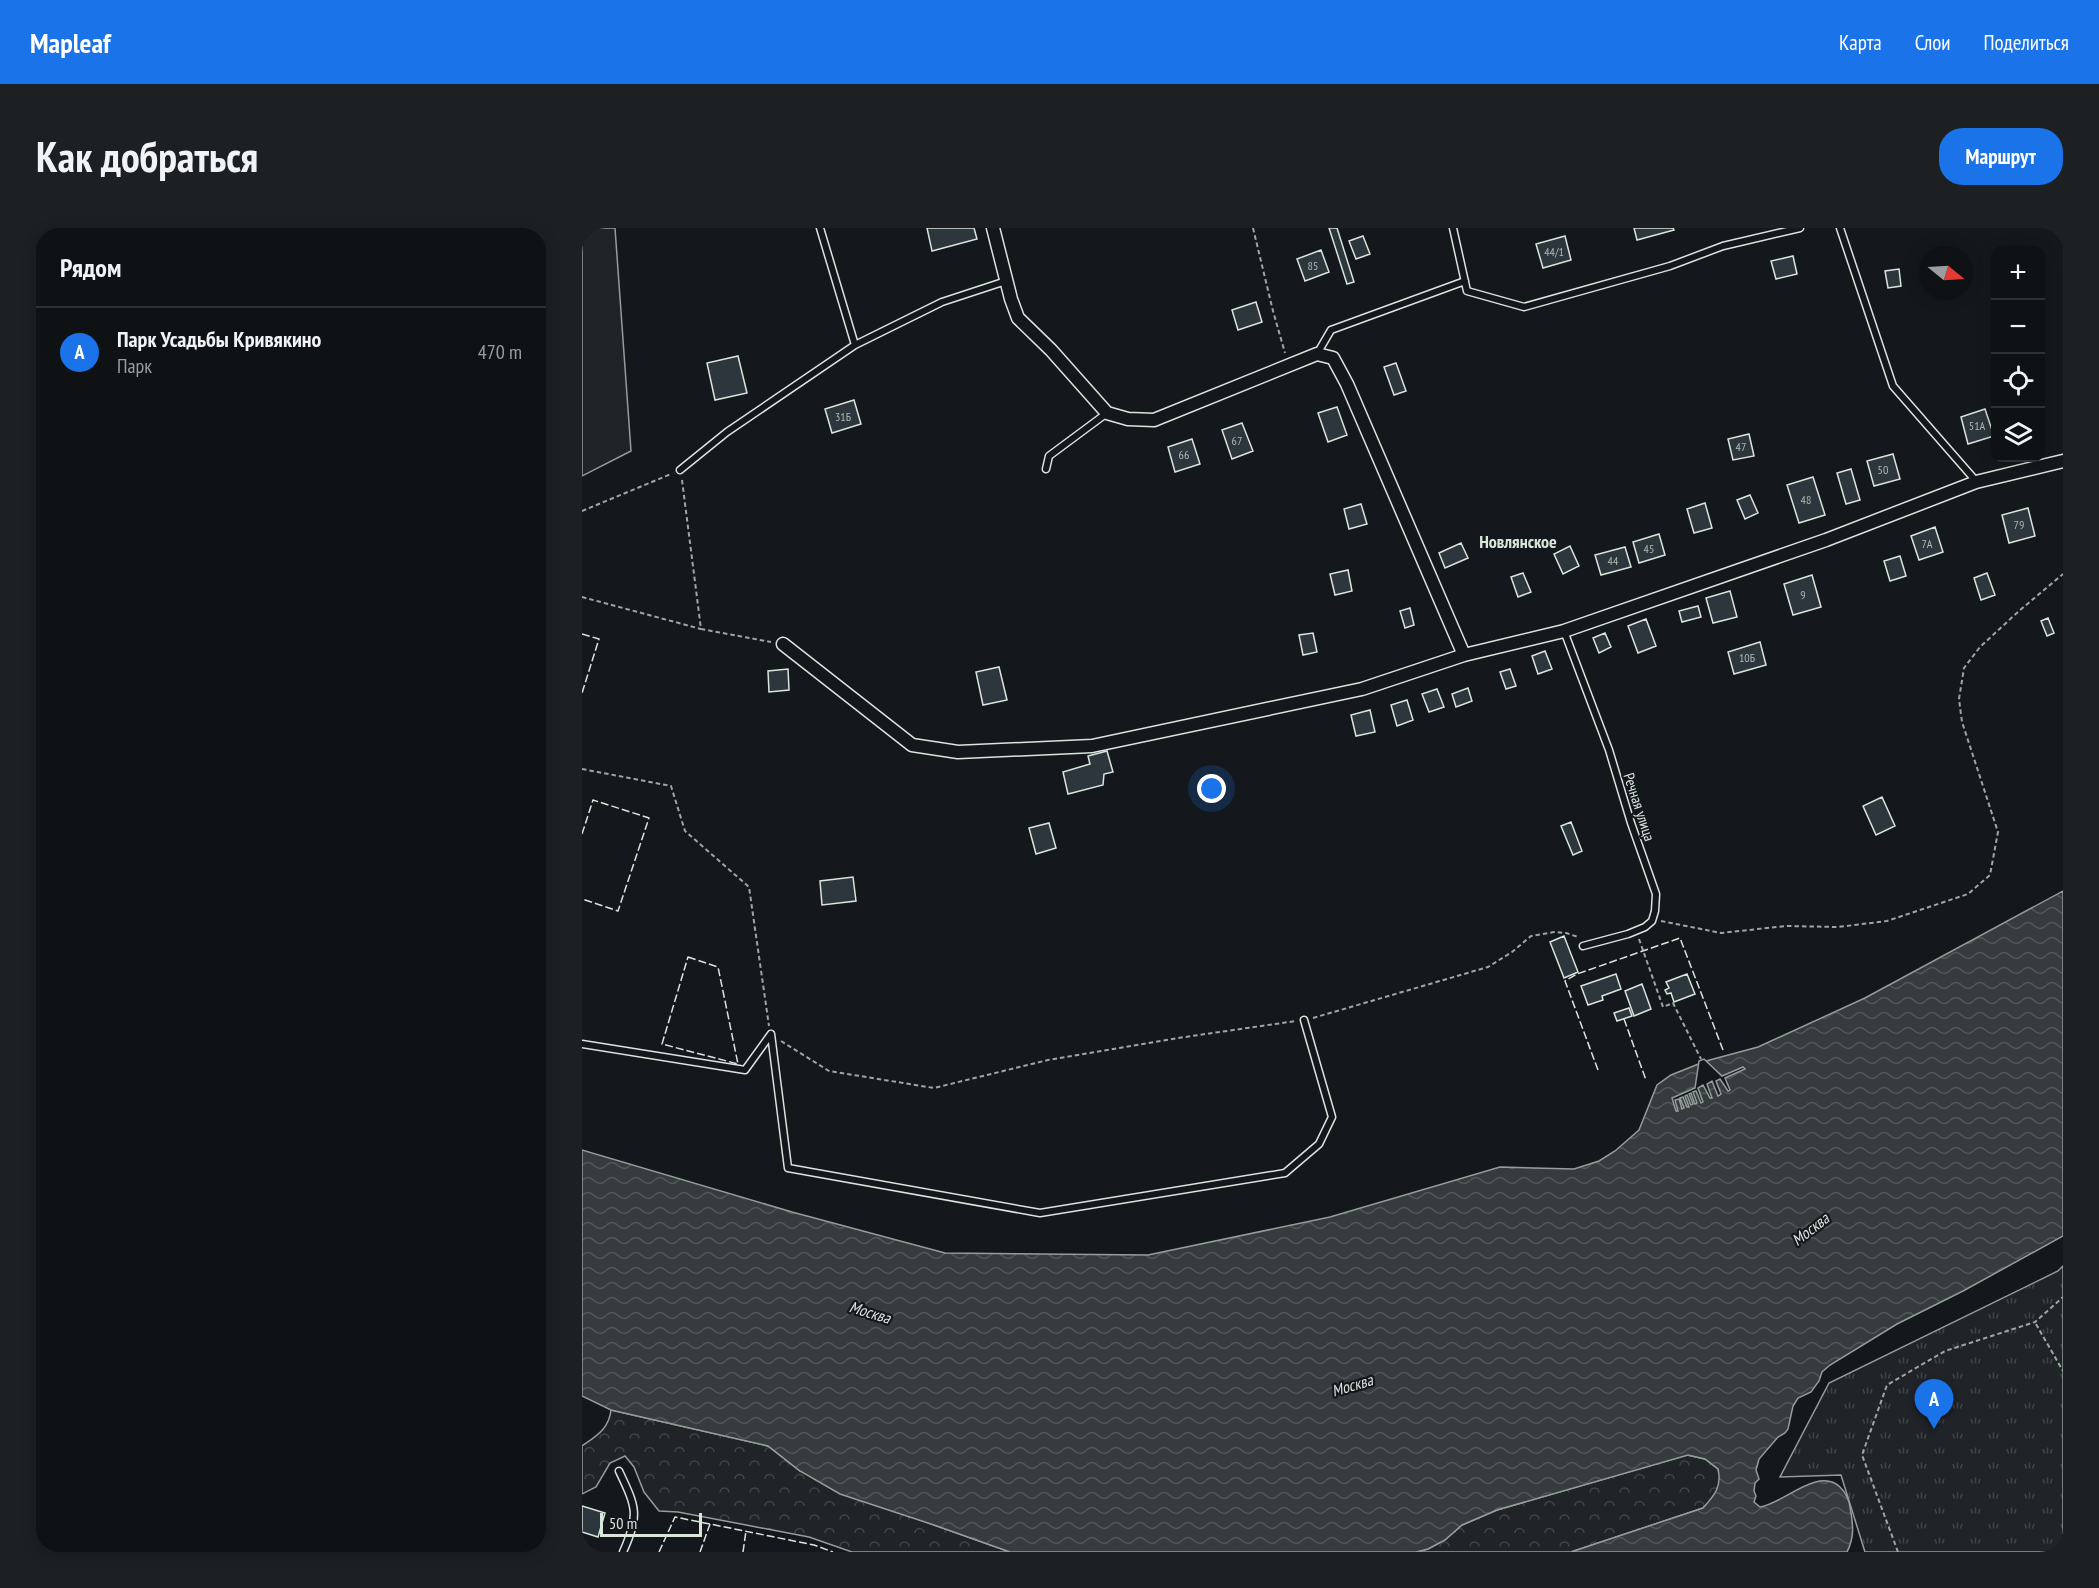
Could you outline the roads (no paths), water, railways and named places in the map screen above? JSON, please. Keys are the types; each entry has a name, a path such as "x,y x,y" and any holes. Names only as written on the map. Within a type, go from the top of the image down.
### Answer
{"street":[{"path":"993,228 1018,318 1051,350 1107,413 1128,419 1154,420 1317,354 1333,358 1347,384 1464,655"},
{"path":"783,644 912,745 958,752 1092,746 1362,689 1464,655 1564,631 1826,540 1976,482 2063,461"}],"lane":[{"path":"820,228 855,345"},
{"path":"1453,228 1467,291 1524,307 1670,266 1722,246 1800,228"},
{"path":"1840,228 1893,386 1976,482"},
{"path":"680,470 727,432 855,345 942,302 1006,280"},
{"path":"1317,354 1332,330 1465,281"},
{"path":"1046,469 1049,456 1107,413"},
{"name":"Речная улица","path":"1564,631 1609,750 1656,894 1652,921 1636,931 1583,946"},
{"path":"582,1044 745,1070 771,1034 788,1167 1040,1213 1285,1173 1319,1144 1332,1117 1304,1020"},
{"path":"619,1471 633,1502 634,1522 623,1552"}],"water":[{"name":"Москва","path":"2063,891 2063,1236 1897,1324 1830,1365 1822,1372 1811,1392 1798,1398 1793,1406 1788,1429 1759,1459 1756,1470 1759,1479 1755,1483 1754,1502 1760,1507 1811,1483 1821,1481 1831,1482 1844,1491 1848,1499 1853,1530 1847,1552 1571,1552 1703,1508 1716,1490 1719,1480 1718,1469 1705,1459 1688,1455 1497,1510 1462,1525 1445,1540 1428,1549 1416,1552 1010,1552 840,1494 800,1471 768,1446 611,1410 582,1396 582,1150 792,1212 945,1253 1148,1255 1330,1217 1500,1167 1574,1169 1599,1161 1615,1151 1639,1130 1657,1085 1671,1075 1706,1061 1758,1047 1865,998"}],"place":[{"name":"Парк Усадьбы Кривякино","path":"1934,1429"}],"district":[{"name":"Новлянское","path":"1518,542"}]}
